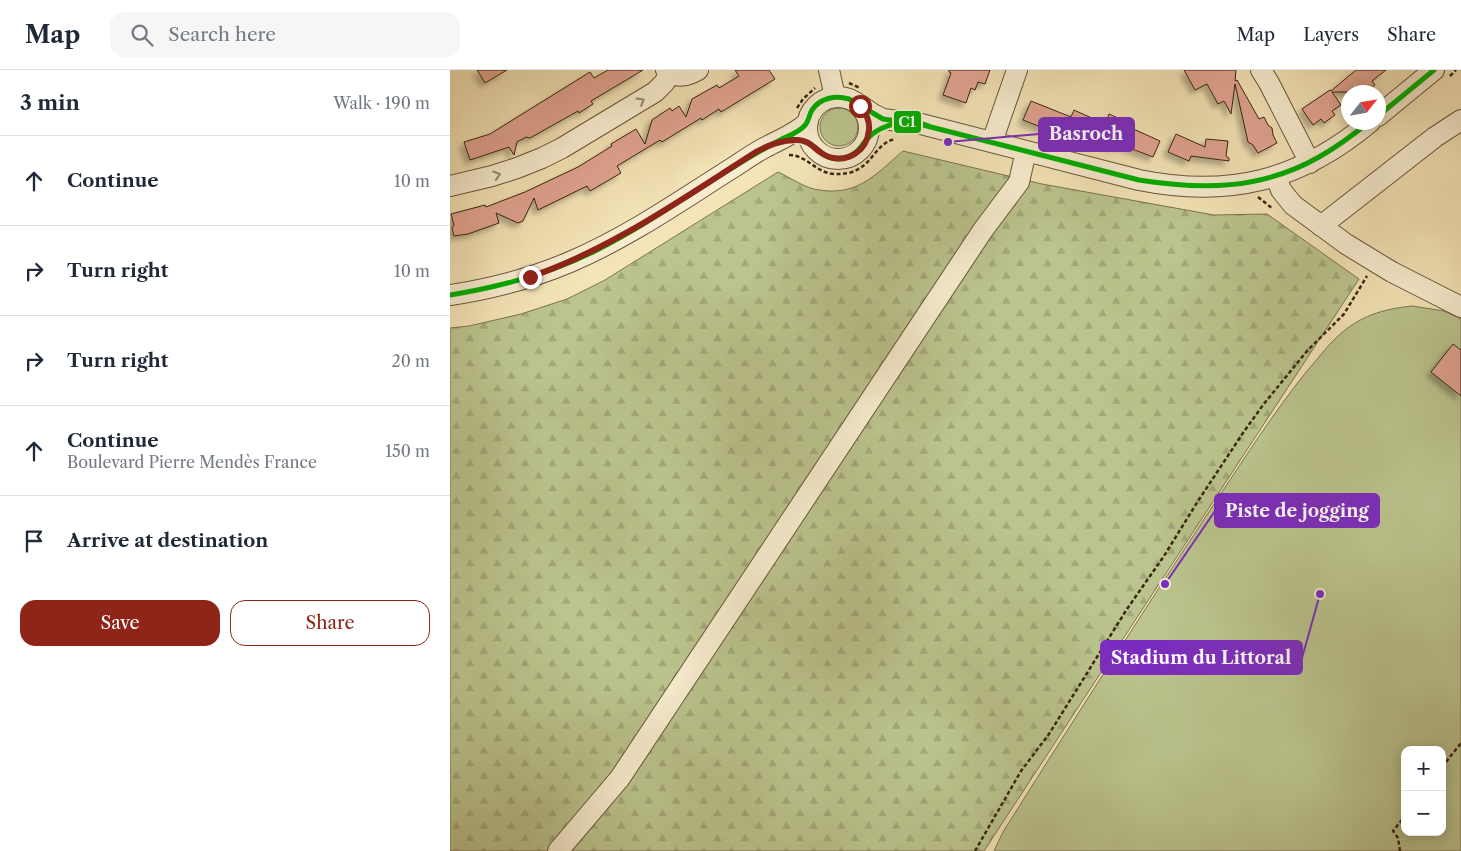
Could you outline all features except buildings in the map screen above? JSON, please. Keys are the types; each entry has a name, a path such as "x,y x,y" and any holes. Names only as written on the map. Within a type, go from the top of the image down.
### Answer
{"street":[{"path":"450,186 478,180 536,161 562,148 655,92 664,83 668,72 677,76 684,76 698,70"},
{"path":"829,70 835,97"},
{"path":"992,142 1018,70"},
{"path":"1261,70 1310,163"},
{"path":"1386,111 1440,74"},
{"path":"835,97 846,97 854,100 860,106 869,122 867,138 862,148 856,153 840,159 827,157 818,151 808,133 808,122 811,112 816,106 825,100 835,97"},
{"path":"860,106 902,130"},
{"path":"1321,226 1435,137 1461,120"},
{"path":"782,149 794,133 808,122"},
{"path":"867,138 886,128 902,130 921,124 1139,180 1177,187 1206,188 1279,183 1337,147 1359,130"},
{"path":"450,295 516,281 578,259 631,231 756,152 782,149 800,140 813,145"},
{"path":"558,851 620,778 983,230 1018,182 1026,151"},
{"path":"1279,183 1293,205 1346,244 1383,267 1461,307"}],"path":[{"path":"1440,74 1456,70"},
{"path":"782,149 800,156 825,172 844,174 859,169 884,144 902,130"},
{"path":"1257,196 1279,183"},
{"path":"975,851 1021,771 1049,734 1127,609 1164,556 1245,430 1307,351 1344,314 1368,275"},
{"path":"1446,762 1461,743"},
{"path":"1400,851 1398,838 1393,831 1401,821"}],"green space":[{"path":"839,108 846,109 852,114 857,120 857,134 852,140 846,145 839,146 832,145 826,140 821,134 820,127 821,120 826,114 832,109"},
{"path":"903,151 1042,184 1214,215 1267,214 1359,279 984,851 450,851 450,328 469,326 521,314 567,299 605,280 778,172 814,189 842,190 853,188 863,183 883,169"},
{"path":"1412,306 1444,311 1461,319 1461,851 994,851 1003,832 1134,627 1248,453 1294,387 1329,345 1345,330 1363,319 1381,312"}],"transit line":[{"name":"C1","path":"1386,109 1434,70"},
{"name":"C1","path":"450,295 524,279 595,251 643,224 736,165 799,131 808,121 815,106 828,98 849,99 883,119 923,125 1139,180 1186,185 1231,185 1275,176 1319,157 1359,130"},
{"name":"C1","path":"756,153 779,142 797,139 809,143 832,158 845,158 855,153 872,134 888,126 910,122 929,126"}],"place":[{"name":"Basroch","path":"948,142"},
{"name":"Piste de jogging","path":"1165,584"},
{"name":"Stadium du Littoral","path":"1320,594"}],"route":[{"path":"530,277 572,262 597,250 768,146 796,140 813,145 827,157 840,159 853,155 864,146 869,133 868,117 860,106"}]}
